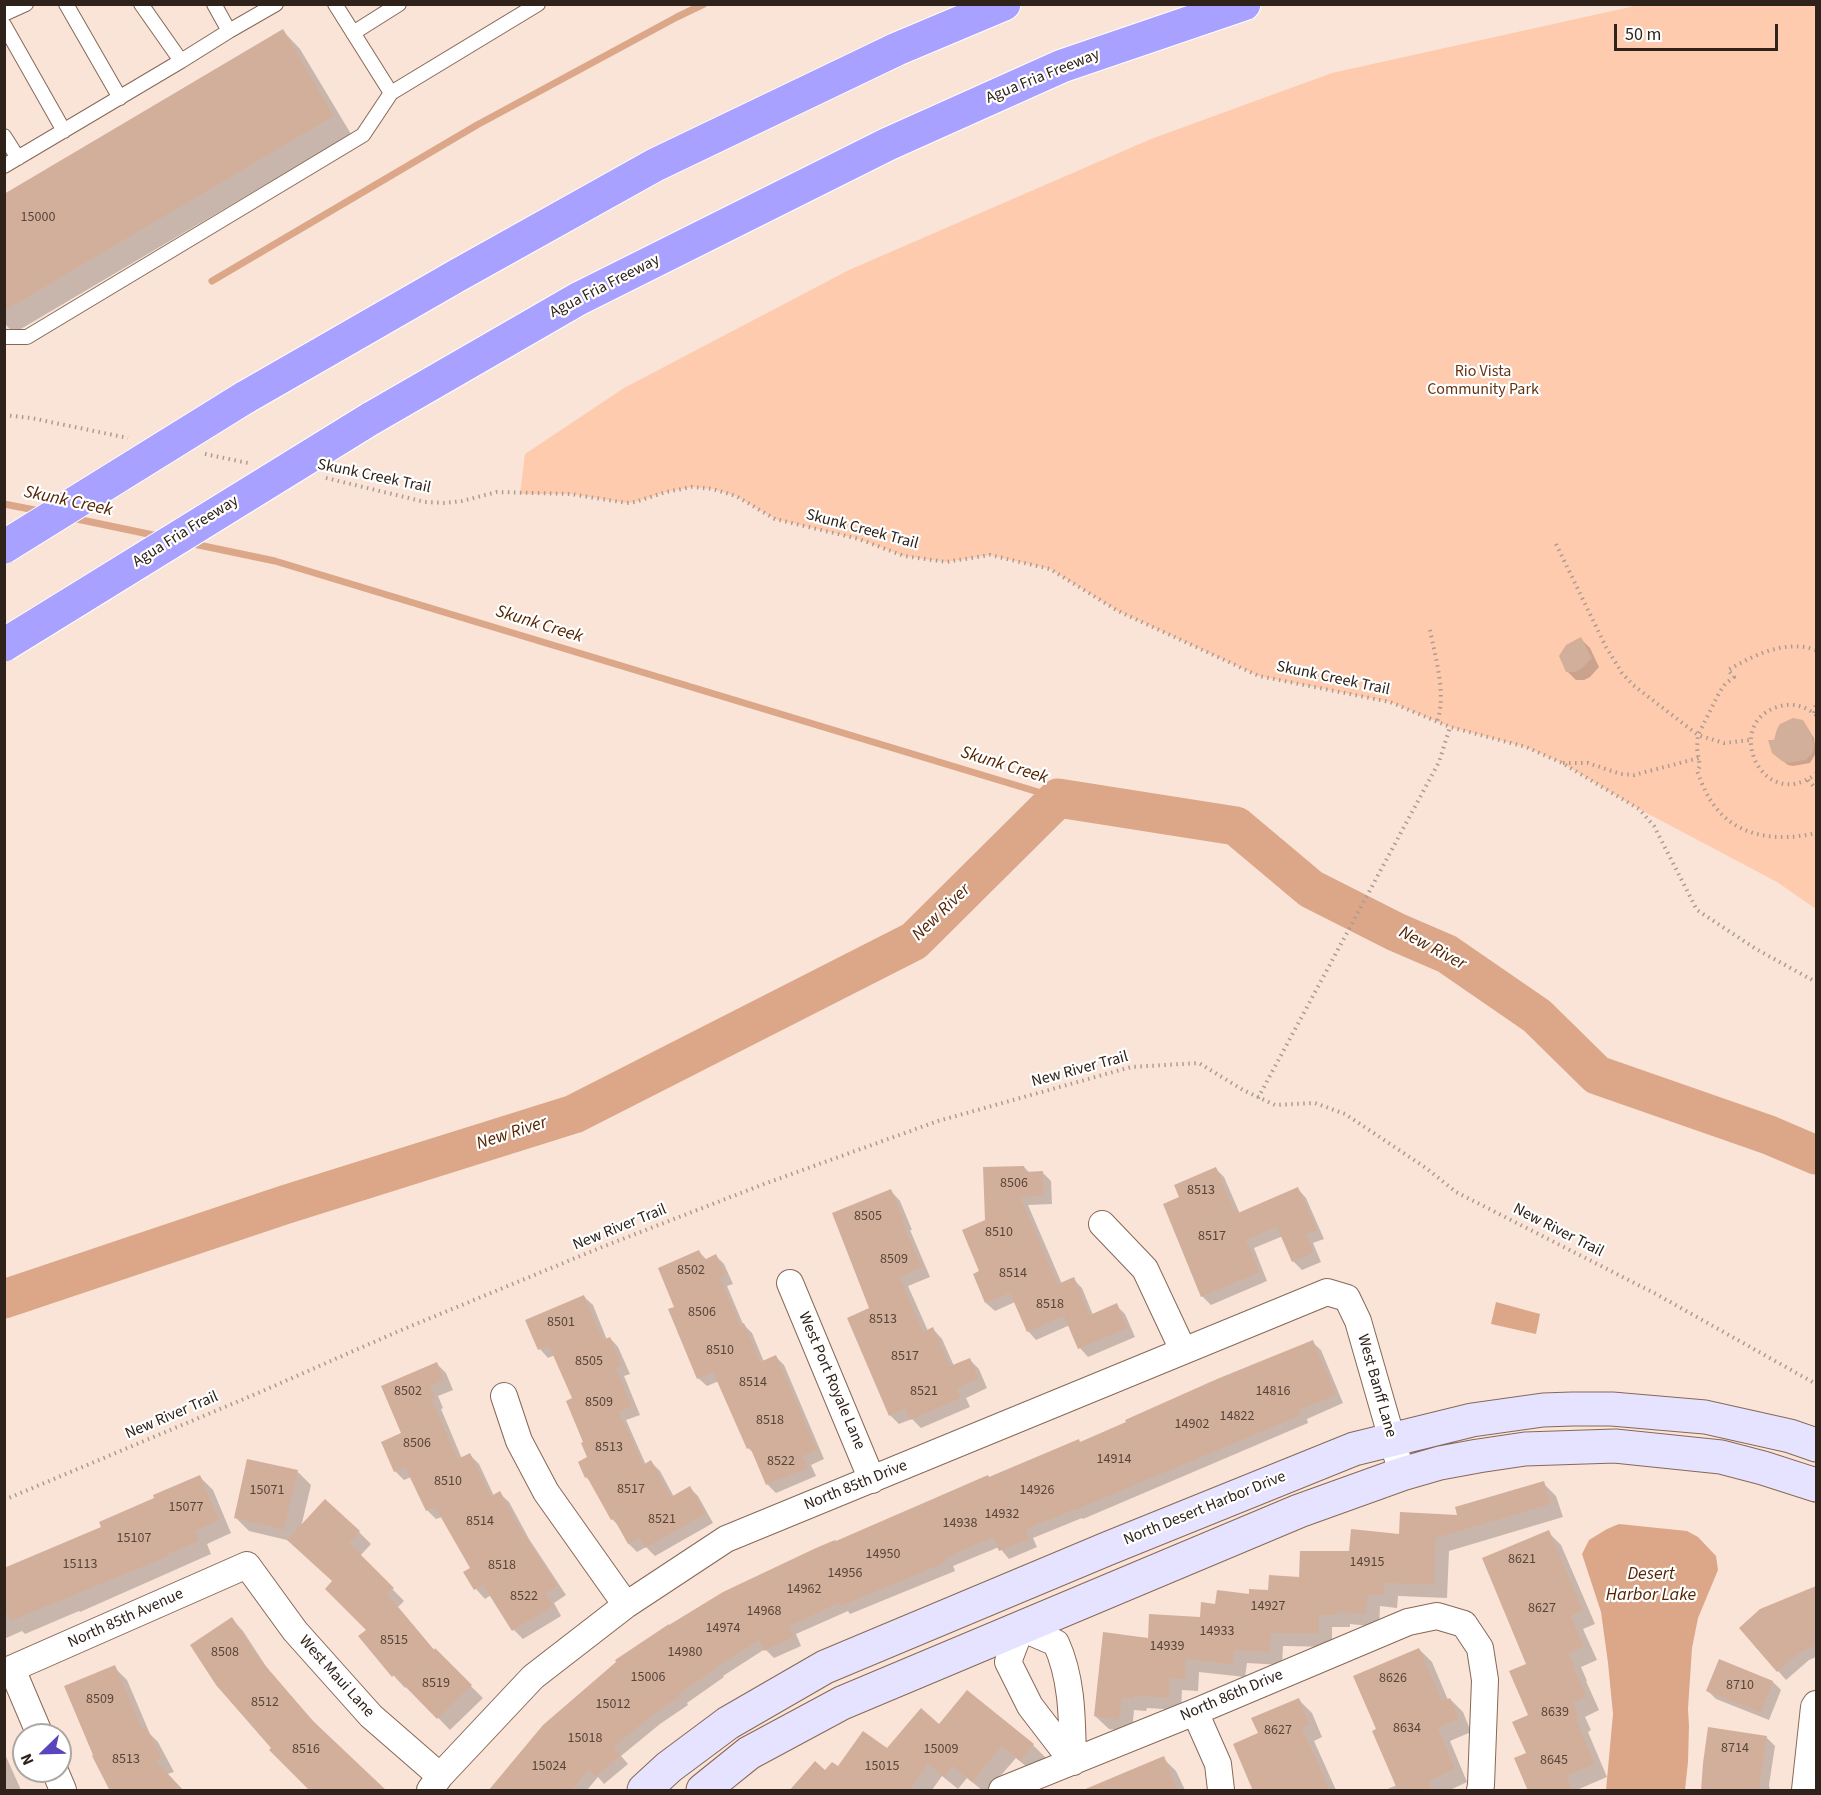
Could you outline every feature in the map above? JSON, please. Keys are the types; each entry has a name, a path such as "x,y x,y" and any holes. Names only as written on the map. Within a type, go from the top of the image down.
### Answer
{"highway":[{"path":"4,547 244,398 655,165 897,49 1004,4"},
{"name":"Agua Fria Freeway","path":"4,645 370,419 578,299 888,144 1062,66 1244,4"}],"street":[{"path":"1102,1224 1145,1269 1183,1350"},
{"name":"West Port Royale Lane","path":"790,1283 872,1480"},
{"name":"North 85th Drive","path":"435,1783 533,1677 626,1605 726,1539 1327,1292 1347,1298"},
{"name":"West Banff Lane","path":"1347,1298 1358,1321 1402,1474"},
{"path":"504,1396 519,1441 546,1492 626,1605"},
{"name":"North Desert Harbor Drive","path":"644,1791 669,1767 728,1723 825,1667 1109,1548 1354,1449 1472,1420 1553,1410 1612,1409 1705,1418 1790,1436 1816,1445"},
{"path":"703,1791 749,1753 842,1703 1290,1515 1402,1474 1440,1463 1525,1449 1616,1446 1721,1457 1816,1485"},
{"name":"North 85th Avenue","path":"8,1670 247,1565"},
{"name":"West Maui Lane","path":"247,1565 295,1631 435,1783"},
{"path":"1006,1591 1022,1628 1056,1643 1060,1653 1070,1692 1073,1762"},
{"name":"North 86th Drive","path":"1002,1791 1408,1622 1437,1616 1464,1624 1480,1648 1485,1680 1480,1791"},
{"path":"1022,1628 1008,1662 1030,1706 1073,1762"},
{"path":"8,1670 34,1723"},
{"path":"1030,1706 1070,1692"},
{"path":"1805,1791 1816,1704"},
{"path":"1195,1712 1218,1764 1221,1791"}],"lane":[{"path":"4,14 26,4"},
{"path":"66,4 120,98"},
{"path":"141,4 181,61"},
{"path":"214,4 229,32"},
{"path":"4,166 276,4"},
{"path":"335,4 390,93"},
{"path":"353,33 399,4"},
{"path":"4,337 27,337 363,135 390,93 538,4"},
{"path":"4,25 64,131"},
{"path":"4,136 18,158"}],"path":[{"path":"4,415 31,418 133,439"},
{"path":"200,453 257,464"},
{"name":"Skunk Creek Trail","path":"324,478 425,502 446,503 497,492 570,494 627,503 692,487 713,489 736,496 775,519 859,539 904,556 946,562 990,555 1050,569 1118,611 1259,676 1390,702 1450,727 1526,747 1562,763 1639,809 1654,826 1697,910 1756,949 1816,982"},
{"path":"1556,544 1602,640 1622,673 1655,703 1698,735 1724,743 1750,740"},
{"path":"1430,630 1439,668 1440,712 1437,721"},
{"path":"1816,650 1807,646 1775,648 1747,658 1728,670 1734,677 1719,693 1698,735 1697,749 1700,766 1697,771 1711,801 1718,810 1740,826 1762,836 1774,838 1798,837 1816,833"},
{"path":"1816,704 1815,714 1798,705 1785,705 1772,709 1762,716 1754,727 1750,740 1751,754 1757,767 1767,777 1780,783 1794,784 1808,780 1816,774"},
{"path":"1258,1098 1439,762 1450,727"},
{"path":"1562,763 1588,763 1621,774 1634,775 1699,758"},
{"path":"1808,780 1816,789"},
{"name":"New River Trail","path":"4,1500 399,1331 602,1247 764,1184 938,1121 1131,1067 1200,1063 1258,1098 1275,1105 1315,1102 1345,1113 1426,1168 1456,1192 1656,1294 1816,1384"}],"green space":[{"name":"Rio Vista Community Park","path":"1639,5 1816,5 1816,909 1777,882 1639,809 1562,763 1526,747 1450,727 1390,702 1259,676 1118,611 1050,569 990,555 946,562 904,556 859,539 775,519 736,496 713,489 692,487 627,503 570,494 520,494 525,454 624,388 849,270 1151,139 1332,73"}],"water":[{"path":"1496,1302 1540,1314 1536,1334 1491,1324"},
{"name":"Desert Harbor Lake","path":"1619,1524 1687,1531 1698,1537 1716,1556 1718,1570 1698,1618 1692,1648 1685,1790 1606,1790 1613,1714 1608,1663 1601,1612 1582,1554 1589,1540"}],"building":[{"path":"283,29 334,116 4,311 4,194"},
{"path":"1581,637 1592,658 1581,669 1566,672 1559,656 1566,645"},
{"path":"1793,718 1803,720 1811,733 1814,745 1813,752 1806,760 1788,763 1772,753 1768,740 1774,740 1780,724"},
{"path":"1024,1166 1025,1172 1043,1171 1044,1196 1020,1197 1058,1284 1074,1277 1090,1315 1117,1303 1127,1328 1078,1349 1064,1316 1027,1332 1010,1293 985,1303 973,1274 979,1271 962,1230 985,1220 983,1167"},
{"path":"1216,1167 1234,1210 1237,1209 1238,1213 1298,1187 1317,1230 1306,1235 1314,1253 1292,1262 1277,1227 1246,1240 1260,1272 1201,1297 1163,1204 1179,1197 1174,1185"},
{"path":"891,1189 922,1267 900,1277 923,1332 933,1327 950,1366 970,1358 979,1379 957,1388 961,1398 910,1420 905,1408 889,1416 847,1318 869,1308 832,1213"},
{"path":"699,1250 704,1260 716,1254 725,1275 720,1278 740,1325 744,1323 760,1362 776,1355 817,1450 803,1456 808,1468 766,1485 750,1447 747,1449 713,1372 697,1379 668,1309 674,1307 658,1268"},
{"path":"584,1295 603,1340 610,1337 622,1365 616,1368 632,1406 619,1412 643,1465 651,1460 671,1497 690,1486 706,1514 645,1548 639,1538 628,1544 614,1519 611,1520 587,1477 585,1478 578,1462 587,1457 566,1401 572,1398 549,1346 538,1350 525,1320"},
{"path":"1313,1340 1336,1395 1299,1410 1301,1415 1025,1530 1029,1539 999,1551 993,1537 945,1558 947,1562 841,1606 839,1603 789,1626 794,1637 764,1651 759,1640 716,1667 651,1716 614,1747 621,1755 595,1777 589,1769 571,1791 488,1791 543,1725 616,1662 615,1660 723,1592 816,1548 988,1475 989,1477 1079,1439 1080,1442 1217,1379"},
{"path":"437,1362 444,1380 430,1386 435,1398 432,1400 458,1459 470,1453 491,1496 500,1491 520,1528 558,1586 545,1594 553,1606 512,1631 483,1585 474,1590 463,1572 470,1568 435,1507 426,1511 405,1467 394,1472 381,1442 401,1433 381,1386"},
{"path":"247,1459 298,1470 284,1530 234,1518"},
{"path":"200,1475 219,1520 195,1531 199,1541 168,1554 169,1556 11,1621 4,1607 4,1568 101,1527 99,1522"},
{"path":"1544,1481 1551,1504 1436,1538 1434,1585 1385,1583 1384,1595 1368,1594 1366,1614 1337,1612 1337,1615 1319,1615 1319,1634 1271,1633 1270,1652 1234,1650 1233,1665 1186,1659 1185,1679 1170,1678 1169,1698 1134,1696 1134,1699 1122,1698 1119,1720 1094,1716 1103,1632 1148,1638 1149,1614 1200,1617 1201,1602 1215,1604 1217,1590 1249,1594 1249,1589 1268,1590 1269,1575 1299,1577 1300,1551 1349,1551 1351,1529 1399,1534 1400,1512 1457,1515 1455,1507"},
{"path":"325,1499 360,1531 349,1543 394,1588 387,1594 434,1650 435,1648 472,1685 437,1719 394,1675 392,1677 358,1636 366,1630 325,1589 332,1581 287,1540"},
{"path":"1549,1530 1583,1611 1571,1616 1584,1647 1569,1653 1587,1697 1573,1703 1579,1717 1576,1718 1595,1764 1567,1776 1572,1791 1528,1791 1514,1758 1526,1753 1512,1722 1528,1715 1509,1671 1526,1664 1482,1558"},
{"path":"1816,1586 1816,1645 1801,1652 1777,1672 1739,1628 1760,1609"},
{"path":"232,1617 258,1657 312,1720 387,1791 310,1791 269,1750 271,1748 216,1685 190,1645"},
{"path":"1419,1648 1442,1701 1450,1698 1459,1719 1438,1728 1455,1769 1429,1781 1433,1791 1398,1791 1372,1731 1376,1729 1353,1676"},
{"path":"1719,1659 1773,1681 1761,1713 1706,1691"},
{"path":"115,1665 142,1729 146,1727 162,1758 156,1761 184,1791 110,1791 92,1756 64,1686"},
{"path":"967,1690 1034,1744 1020,1761 1002,1746 972,1782 953,1766 944,1777 928,1764 909,1791 789,1791 815,1761 825,1770 832,1762 838,1766 863,1731 887,1748 921,1708 939,1724"},
{"path":"1299,1698 1310,1724 1302,1728 1330,1791 1253,1791 1233,1744 1258,1733 1251,1718"},
{"path":"1708,1727 1767,1736 1759,1791 1701,1791"},
{"path":"1164,1756 1178,1791 1083,1791 1083,1790"}],"waterway":[{"path":"212,281 477,125 704,4"},
{"name":"Skunk Creek","path":"4,504 40,511"},
{"name":"Skunk Creek","path":"72,518 158,536"},
{"name":"Skunk Creek","path":"189,543 275,561 1058,798"},
{"name":"New River","path":"4,1299 284,1205 574,1114 914,941 1058,798 1236,826 1311,889 1396,932 1447,954 1537,1016 1597,1075 1769,1135 1816,1155"}]}
